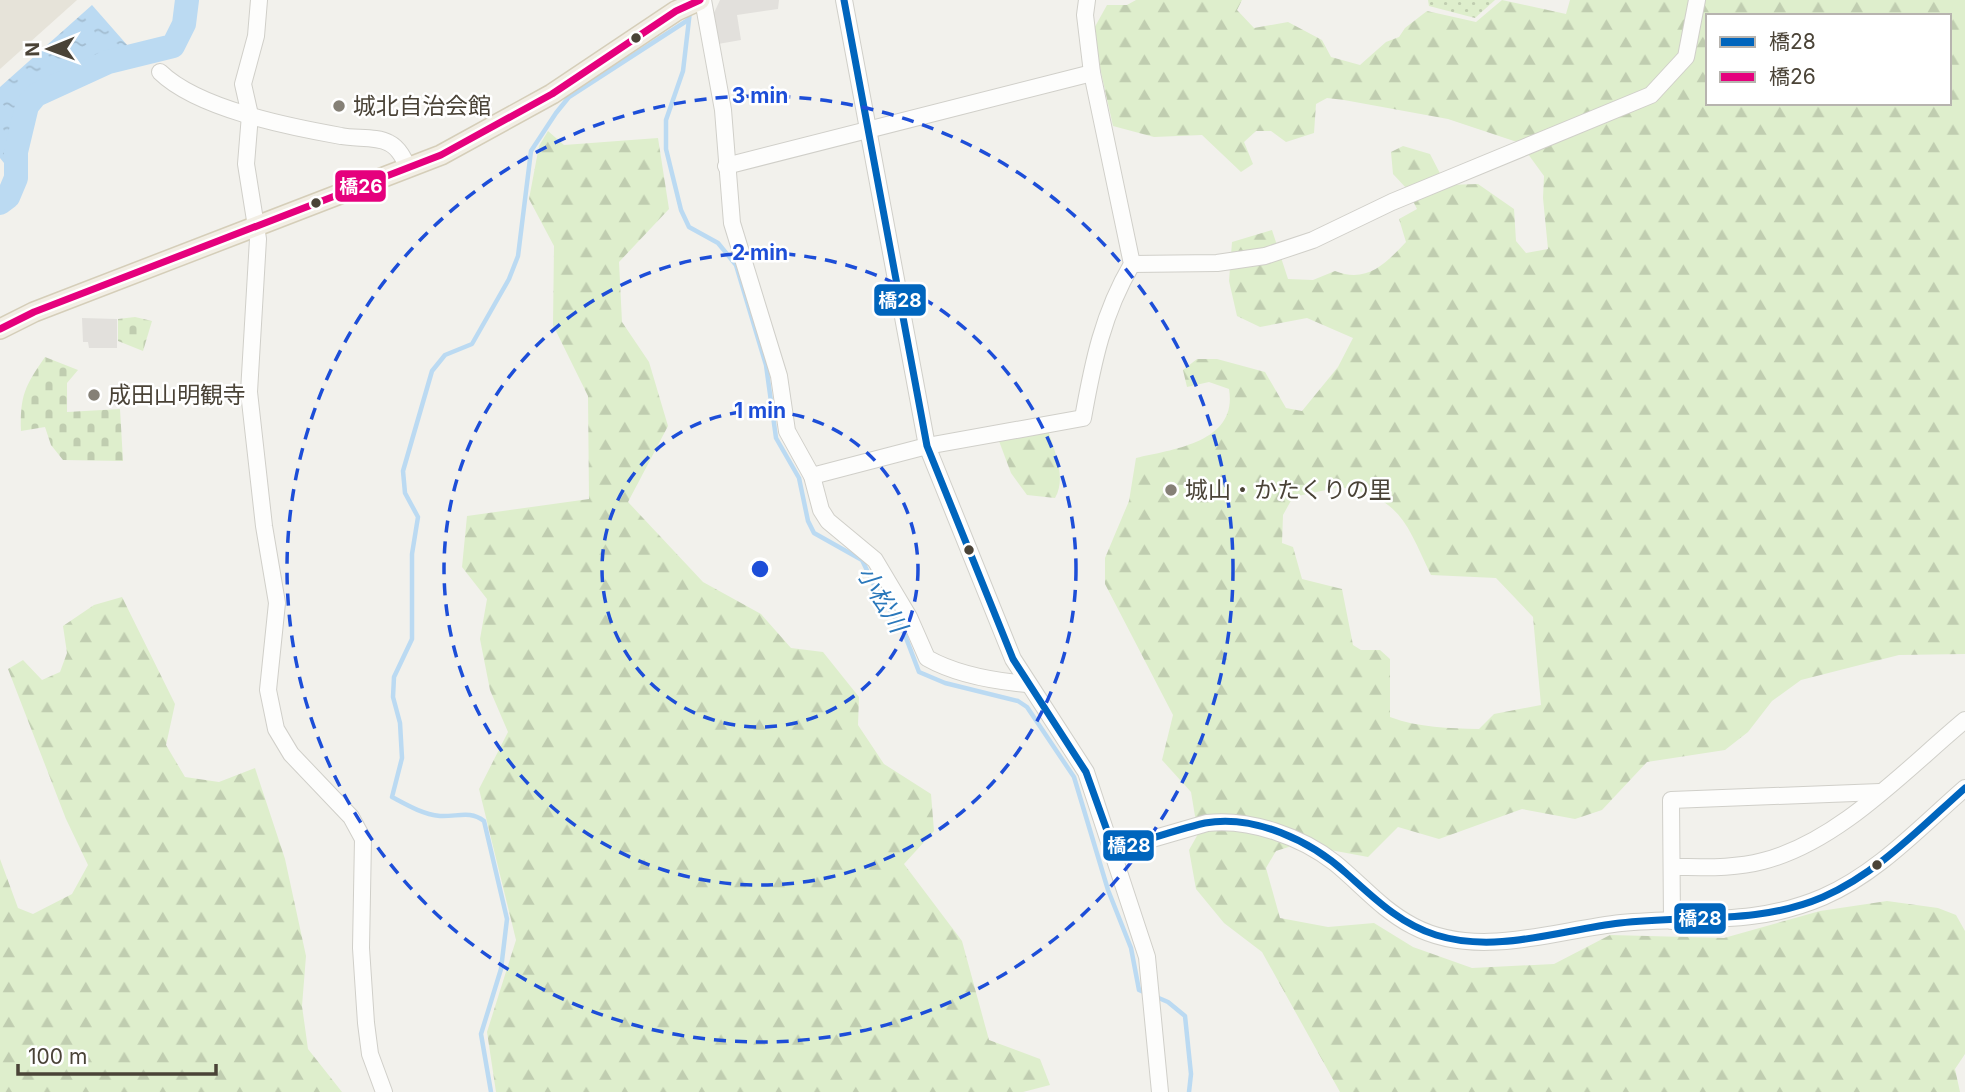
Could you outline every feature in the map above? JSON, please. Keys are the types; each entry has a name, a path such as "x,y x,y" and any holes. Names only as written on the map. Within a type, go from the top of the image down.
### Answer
{"main road":[{"path":"0,328 34,312 452,150 552,94 690,4"}],"street":[{"path":"259,0 256,36 243,84 250,115 246,164 257,227 250,392 266,545 276,595 268,674 271,713 276,729 292,754 351,817 363,839 361,948 366,1023 370,1054 384,1092"},
{"path":"844,0 928,446 1013,659 1086,772 1142,939 1153,1008 1160,1092"},
{"path":"812,476 928,446 1083,418 1098,337 1114,296 1132,264 1092,73 1085,15 1087,0"},
{"path":"1132,264 1217,263 1265,256 1313,240 1392,202 1651,95 1686,57 1697,0"},
{"path":"690,4 723,110 733,223 779,376 787,431 812,476 821,510 828,521 875,561 909,617 927,658 953,670 1027,684"},
{"path":"160,72 176,86 250,115 300,129 386,141 398,150 408,168"},
{"path":"726,166 1092,73"},
{"path":"1672,867 1731,867 1766,861 1825,836 1964,725"},
{"path":"1114,850 1207,823 1223,821 1253,826 1314,848 1336,864 1373,900 1415,928 1466,940 1552,937 1621,923 1746,919 1782,913 1823,897 1870,872 1965,788"},
{"path":"1672,921 1671,800 1880,792"}],"shaded area":[{"path":"0,0 77,0 0,69"},
{"path":"720,0 779,0 778,9 737,15 741,40 718,44 713,15"},
{"path":"82,318 117,319 117,348 89,348 88,342 83,342"}],"green space":[{"path":"1136,0 1242,0 1237,10 1254,28 1288,22 1322,40 1331,57 1360,65 1386,42 1399,37 1405,28 1427,11 1476,22 1502,0 1566,14 1570,0 1965,0 1965,654 1899,655 1801,680 1772,701 1748,732 1725,750 1647,762 1602,810 1575,819 1522,809 1439,839 1398,827 1368,857 1298,844 1276,851 1266,868 1280,918 1328,927 1374,923 1413,947 1472,968 1554,964 1610,935 1724,938 1820,911 1887,901 1938,908 1956,915 1965,931 1965,1054 1955,1069 1960,1092 1340,1092 1262,952 1224,923 1196,889 1189,850 1198,834 1191,792 1162,760 1173,715 1105,584 1105,558 1129,501 1136,458 1201,440 1214,432 1224,421 1229,407 1229,389 1209,382 1187,387 1183,370 1197,359 1217,359 1265,372 1286,408 1302,411 1338,367 1353,338 1307,318 1260,327 1237,316 1229,281 1232,242 1272,230 1288,279 1313,280 1335,271 1357,275 1375,269 1406,242 1399,219 1417,209 1407,189 1393,174 1391,152 1403,146 1430,154 1446,185 1478,184 1514,209 1516,241 1526,253 1548,249 1543,198 1544,176 1520,143 1448,119 1327,98 1316,104 1314,133 1286,142 1271,131 1256,131 1244,142 1253,164 1241,172 1202,135 1154,137 1113,126 1092,32 1107,5 1127,5","holes":["1340,487 1377,498 1400,516 1431,575 1496,578 1533,617 1541,705 1494,714 1479,729 1445,728 1390,717 1390,659 1380,650 1361,650 1353,645 1342,589 1302,579 1293,547 1282,543 1283,515 1293,497"]},
{"path":"1428,0 1495,0 1475,18 1429,6"},
{"path":"548,131 564,145 658,138 669,209 619,262 622,322 649,362 668,426 628,502 703,582 761,614 791,648 823,652 859,697 858,725 884,764 931,794 934,831 904,864 962,941 989,1040 1040,1059 1050,1085 1023,1092 496,1092 487,1032 516,940 479,789 508,732 490,690 480,639 487,599 462,567 467,516 589,499 588,396 553,325 554,246 529,199 539,146"},
{"path":"135,317 152,321 143,351 118,341 118,319"},
{"path":"45,357 78,370 67,383 67,412 120,409 123,461 63,460 51,445 45,427 21,431 25,391"},
{"path":"1048,430 1060,473 1055,498 1027,495 1011,473 999,441"},
{"path":"122,597 175,704 166,745 185,777 219,782 255,768 285,859 306,956 302,1006 308,1049 342,1092 0,1092 0,859 18,908 33,914 72,894 88,865 66,819 8,669 23,660 42,680 60,672 67,653 63,626 94,605"}],"water":[{"path":"92,5 128,46 32,85 20,100 12,128 9,159 4,163 0,158 0,87"}],"waterway":[{"path":"0,203 8,197 16,178 16,152 27,106 36,95 108,62 173,46 184,24 187,0"},
{"name":"小松川","path":"690,11 683,71 666,120 666,149 681,210 689,227 718,243 736,265 766,365 776,438 799,478 808,521 814,533 862,560 876,589 903,630 919,672 945,683 1018,701 1027,707 1074,777 1108,890 1131,948 1139,990 1146,993"},
{"path":"491,1092 481,1034 501,969 507,919 484,821 468,815 440,816 427,813 392,797 402,758 400,723 393,697 394,677 412,639 412,554 418,517 405,493 403,471 432,371 445,355 472,344 509,279 518,256 531,151 569,97 688,20"},
{"name":"小松川","path":"1154,996 1168,1002 1185,1016 1191,1074 1189,1092"}],"transit line":[{"name":"橋26","path":"0,329 34,312 441,155 552,94 676,11 700,0"},
{"name":"橋28","path":"844,0 927,446 1013,659 1086,772 1114,850 1205,823 1224,821 1262,826 1316,850 1388,909 1423,930 1459,940 1505,941 1620,923 1723,918 1798,906 1823,897 1862,875 1898,848 1965,788"}],"place":[{"name":"城北自治会館","path":"339,106"},
{"name":"成田山明観寺","path":"94,395"},
{"name":"城山・かたくりの里","path":"1171,490"}]}
